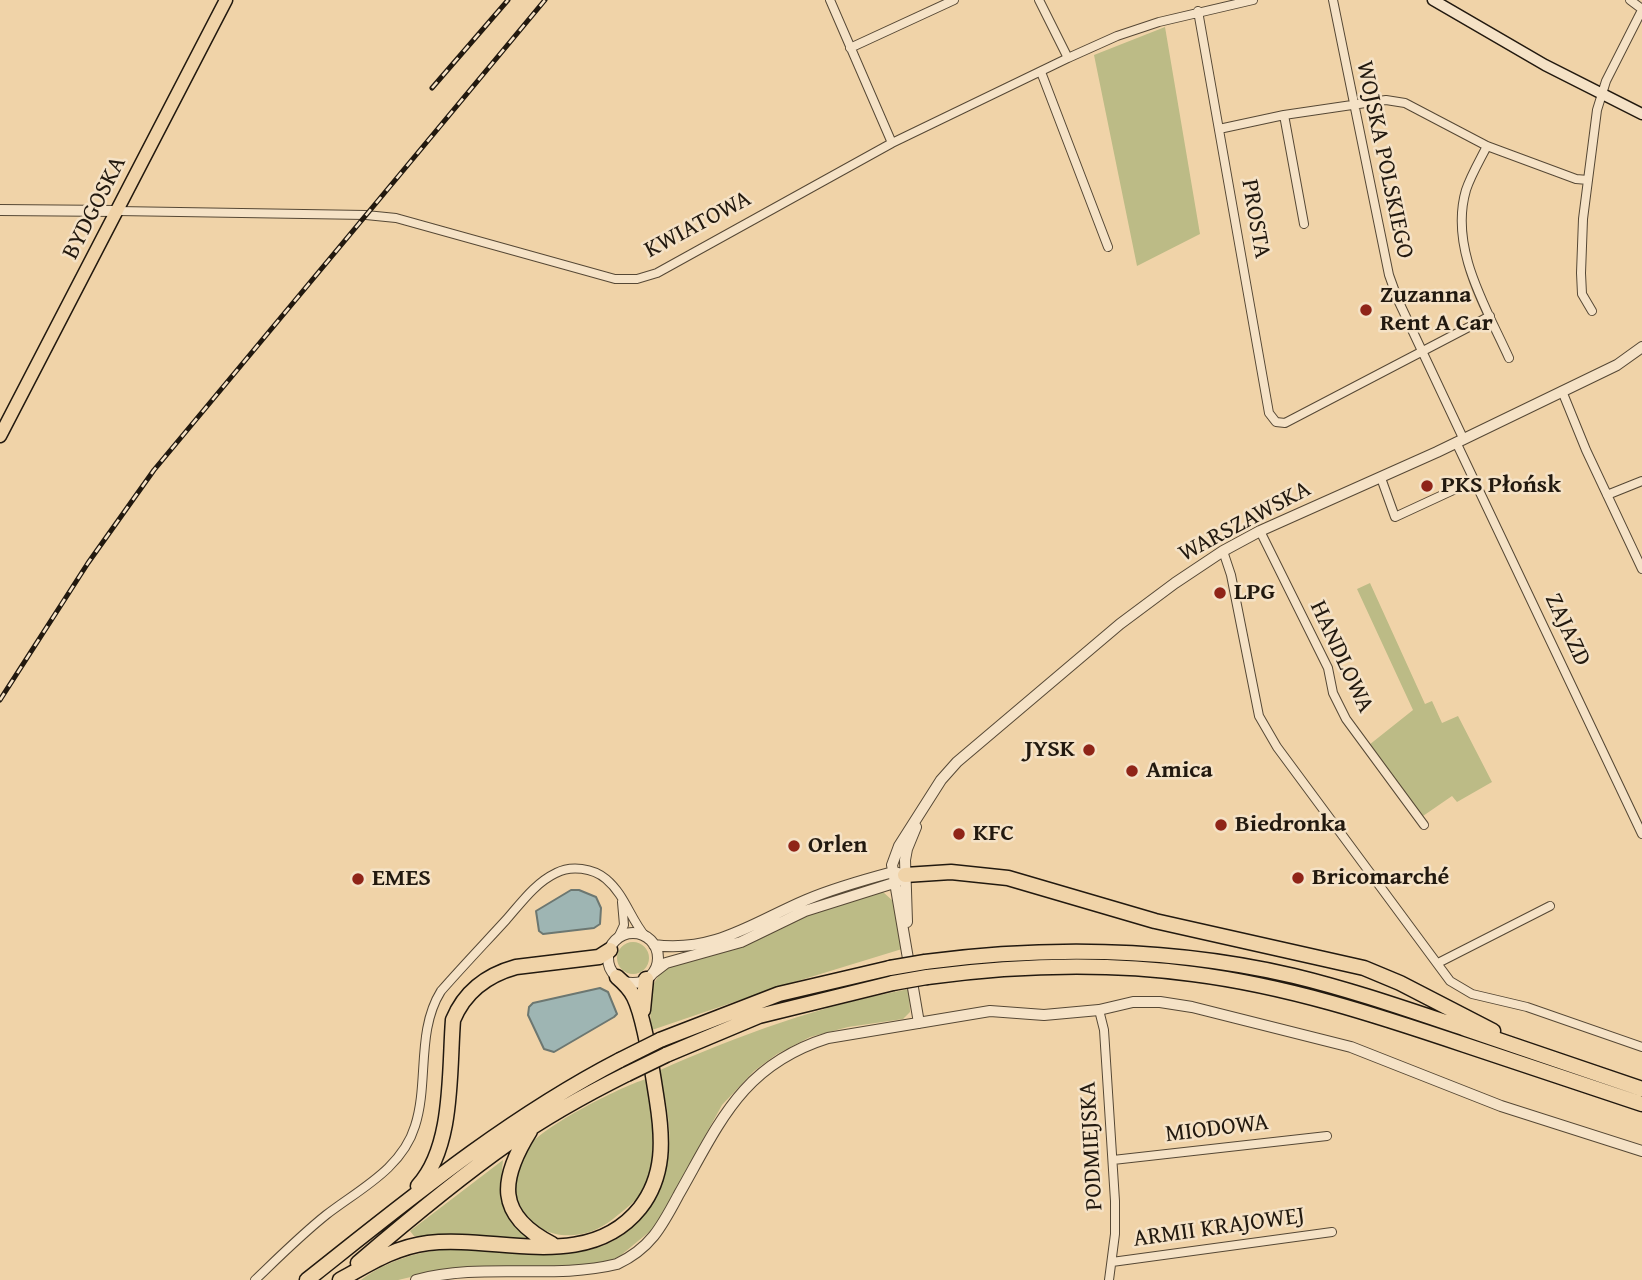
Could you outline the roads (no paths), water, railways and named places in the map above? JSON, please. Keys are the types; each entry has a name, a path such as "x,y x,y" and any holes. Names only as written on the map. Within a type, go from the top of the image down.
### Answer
{"highway":[{"path":"897,877 951,872 1007,878 1168,925 1364,968 1400,983 1538,1053"},
{"path":"401,1206 425,1180 440,1146 446,1120 453,1020 467,996 475,987 505,970 599,957 613,945"},
{"path":"307,1280 517,1119 586,1077 660,1040 779,994 926,969 985,955 1083,951 1195,959 1306,980 1405,1009 1642,1089"},
{"path":"926,969 979,970 1083,965 1230,980 1340,1004 1642,1104"},
{"path":"339,1280 434,1199 533,1127 627,1074 759,1016 891,975"},
{"path":"642,1026 650,976"},
{"path":"339,1280 385,1255 416,1245 449,1242 522,1247 588,1243 613,1232 634,1214 644,1203 656,1178 660,1163 661,1134 635,998 617,977"},
{"path":"533,1127 511,1165 507,1186 520,1220 536,1236 555,1245"}],"main road":[{"name":"BYDGOSKA","path":"0,436 226,0"},
{"path":"1433,0 1521,52 1642,114"}],"street":[{"path":"831,0 892,143"},
{"path":"850,48 954,0"},
{"path":"1039,0 1068,58"},
{"name":"KWIATOWA","path":"0,210 376,216 396,219 615,279 637,279 657,272 892,143 1068,58 1117,36 1198,11 1253,0"},
{"name":"WOJSKA POLSKIEGO","path":"1333,0 1352,104 1389,275 1460,440"},
{"path":"1592,311 1582,294 1583,219 1601,94 1642,9 1630,0"},
{"name":"PROSTA","path":"1198,11 1269,413 1276,422 1286,423 1422,351"},
{"path":"1041,72 1108,247"},
{"path":"1219,128 1386,100 1405,103 1487,146 1576,179 1588,180"},
{"path":"1284,115 1304,224"},
{"path":"1487,146 1467,187 1461,231 1464,254 1509,358"},
{"path":"1422,351 1490,316"},
{"name":"WARSZAWSKA","path":"919,1023 897,877 923,811 946,774 968,751 1120,624 1223,551 1260,531 1381,478 1617,365 1642,347"},
{"path":"1562,391 1642,569"},
{"name":"ZAJAZD","path":"1460,440 1475,480 1642,834"},
{"path":"1381,478 1395,517 1475,480"},
{"path":"1607,495 1642,481"},
{"name":"HANDLOWA","path":"1260,531 1328,668 1333,693 1346,719 1424,825"},
{"path":"1223,551 1231,575 1259,716 1277,747 1450,981 1472,995 1527,1007 1642,1047"},
{"path":"255,1280 324,1217 383,1174 395,1160 415,1129 427,1036 435,1001 536,887 558,871 584,869 606,879 621,896 634,923 654,944 658,959 650,976"},
{"path":"654,944 671,946 732,936 830,890 897,877"},
{"path":"621,896 624,925 613,945 609,965 617,977 631,983 650,976 666,963 741,942 828,902 897,877"},
{"path":"1437,962 1550,906"},
{"path":"613,945 630,933 645,936"},
{"path":"416,1280 447,1275 561,1278 588,1274 618,1264 636,1253 659,1232 722,1116 750,1083 768,1068 806,1045 828,1038 990,1011 1044,1015 1098,1010 1133,1002 1192,1007 1350,1047 1500,1106 1642,1151"},
{"name":"PODMIEJSKA","path":"1098,1010 1104,1030 1113,1160 1115,1221 1109,1280"},
{"name":"MIODOWA","path":"1113,1160 1327,1136"},
{"name":"ARMII KRAJOWEJ","path":"1112,1262 1332,1232"}],"water":[{"path":"571,890 579,890 596,897 601,908 600,924 594,928 543,934 539,931 536,911"},
{"path":"600,988 608,992 617,1014 554,1052 544,1049 528,1015 529,1007 533,1003"}],"railway":[{"path":"432,88 508,0"},
{"path":"0,700 88,563 154,470 545,0"}],"place":[{"name":"Zuzanna Rent A Car","path":"1366,310"},
{"name":"PKS Płońsk","path":"1427,486"},
{"name":"LPG","path":"1220,593"},
{"name":"JYSK","path":"1089,750"},
{"name":"Amica","path":"1132,771"},
{"name":"Biedronka","path":"1221,825"},
{"name":"KFC","path":"959,834"},
{"name":"Orlen","path":"794,846"},
{"name":"Bricomarché","path":"1298,878"},
{"name":"EMES","path":"358,879"}]}
